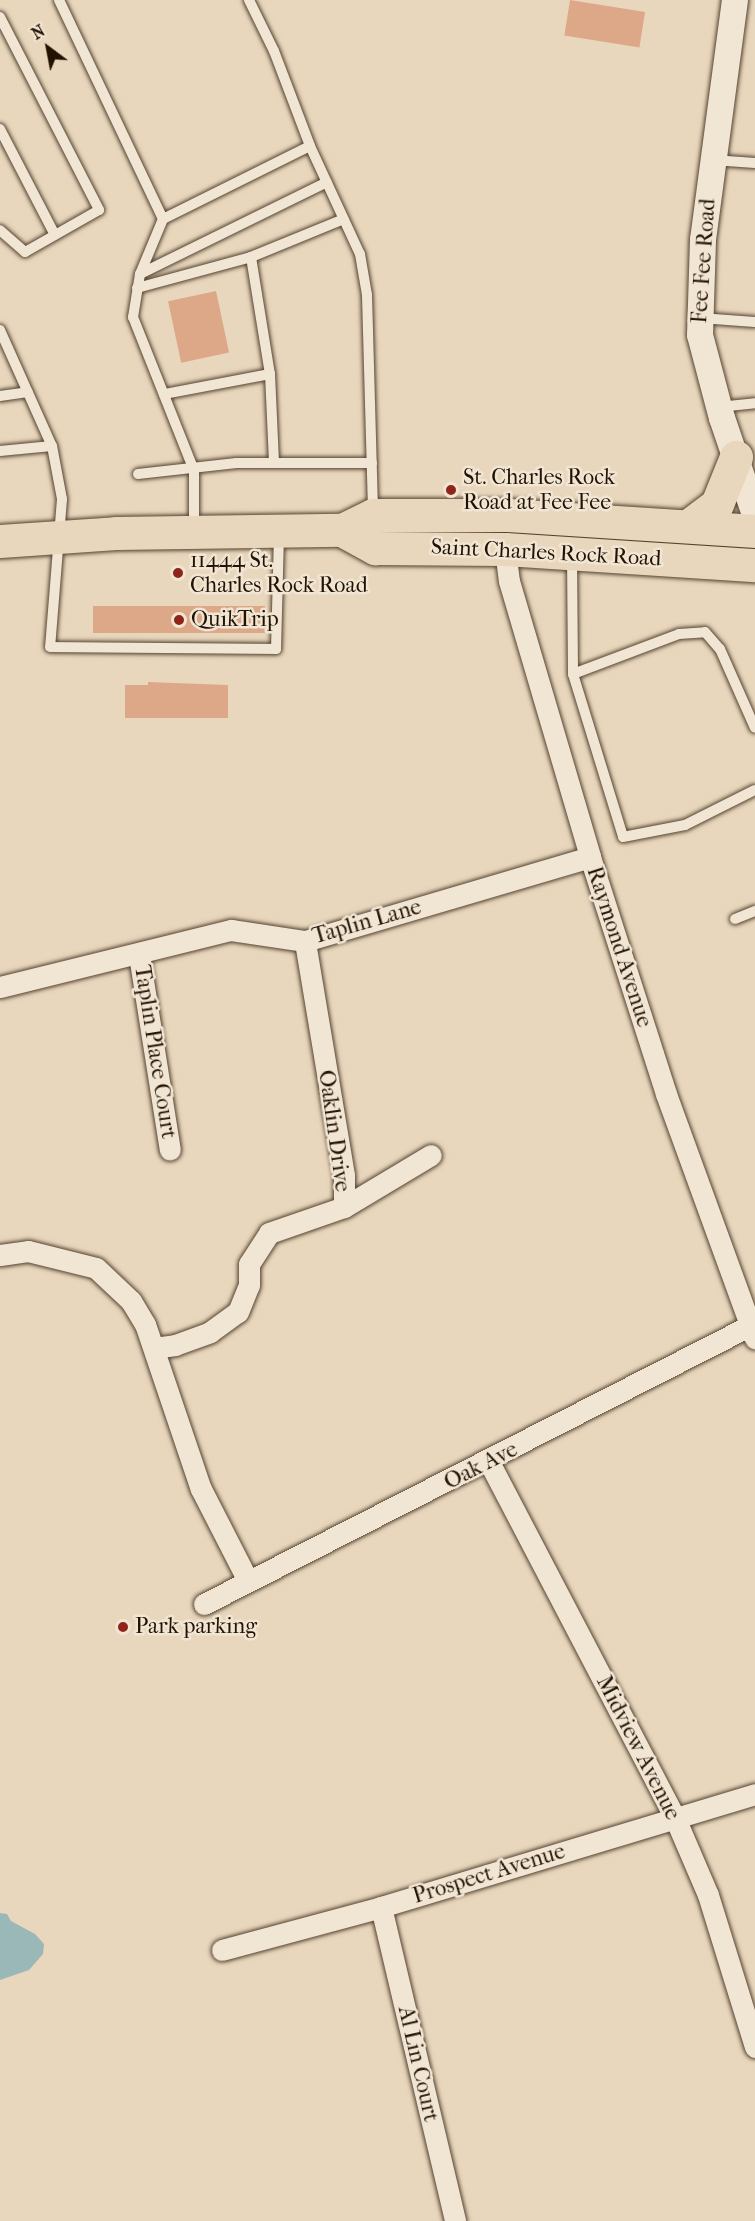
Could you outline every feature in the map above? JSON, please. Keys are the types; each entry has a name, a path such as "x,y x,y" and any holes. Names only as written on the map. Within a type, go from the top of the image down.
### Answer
{"main road":[{"path":"688,526 717,504 736,457"},
{"name":"Saint Charles Rock Road","path":"0,541 58,536 342,530 373,515 508,516 755,531"},
{"name":"Saint Charles Rock Road","path":"342,530 375,548 505,549 755,565"}],"street":[{"name":"Fee Fee Road","path":"735,0 703,240 699,335 718,407 755,515"},
{"name":"Raymond Avenue","path":"505,549 509,581 590,857 666,1094 753,1329"},
{"name":"Taplin Lane","path":"0,987 139,955 231,930 305,941 590,857"},
{"name":"Oaklin Drive","path":"154,1348 175,1345 210,1332 238,1312 249,1285 249,1264 269,1233 344,1207 344,1175 305,941"},
{"name":"Taplin Place Court","path":"139,955 170,1150"},
{"path":"344,1207 431,1155"},
{"path":"0,1255 28,1251 96,1268 131,1301 154,1348 201,1489 248,1581"},
{"name":"Oak Ave","path":"204,1604 753,1329"},
{"name":"Midview Avenue","path":"489,1462 675,1818 708,1895 755,2047"},
{"name":"Prospect Avenue","path":"222,1950 381,1907 755,1794"},
{"name":"Al Lin Court","path":"381,1907 455,2221"}],"lane":[{"path":"59,0 163,219"},
{"path":"249,0 274,51 310,146 360,254 367,295 373,515"},
{"path":"0,17 99,210 25,252 0,230"},
{"path":"0,129 55,235"},
{"path":"194,532 194,470 132,317 140,274 163,219 310,146"},
{"path":"713,160 755,163"},
{"path":"140,274 327,182"},
{"path":"137,288 251,257 344,219"},
{"path":"251,257 270,374 274,463"},
{"path":"699,318 755,322"},
{"path":"0,330 4,348 28,392 52,446 62,499 50,647 276,648 279,531"},
{"path":"164,394 270,374"},
{"path":"0,396 28,392"},
{"path":"718,407 755,403"},
{"path":"0,451 52,446"},
{"path":"138,474 194,470 236,463 372,463"},
{"path":"572,552 573,674 623,837 685,825 755,790"},
{"path":"573,674 679,634 705,632 720,649 755,728"},
{"path":"735,919 755,911"}],"water":[{"path":"0,1913 7,1914 11,1921 35,1934 44,1944 43,1954 29,1970 0,1980"}],"building":[{"path":"570,0 645,12 639,47 564,36"},
{"path":"216,291 229,353 181,363 168,301"},
{"name":"QuikTrip","path":"93,606 265,606 265,633 93,633"},
{"path":"148,682 228,685 228,718 125,718 125,685 148,685"}],"place":[{"name":"St. Charles Rock Road at Fee Fee","path":"451,490"},
{"name":"11444 St. Charles Rock Road","path":"178,573"},
{"name":"QuikTrip","path":"179,620"},
{"name":"Park parking","path":"123,1627"}]}
